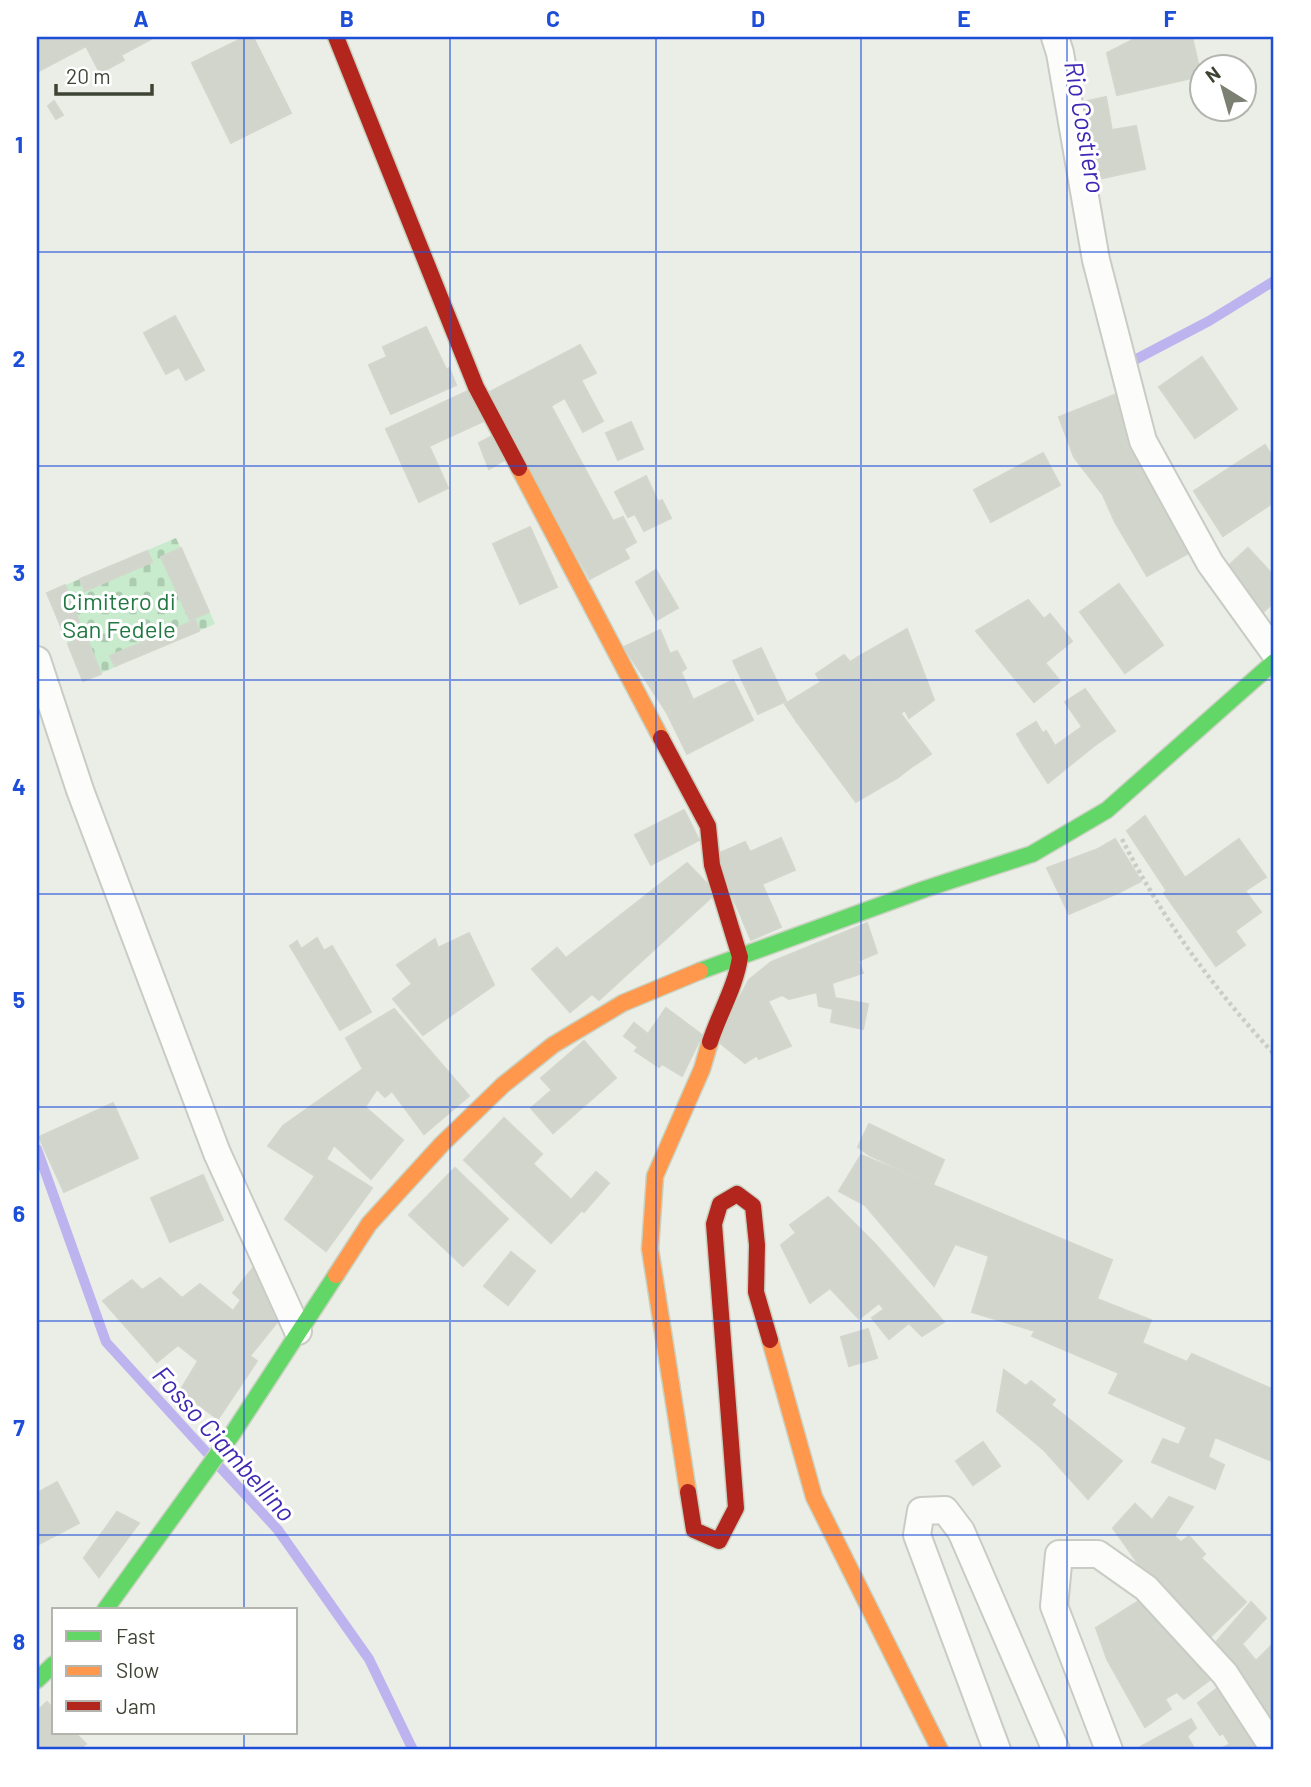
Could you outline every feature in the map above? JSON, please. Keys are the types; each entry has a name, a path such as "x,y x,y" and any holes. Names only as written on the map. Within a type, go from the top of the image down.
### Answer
{"street":[{"path":"336,37 476,387 708,826 712,865 740,957 738,972 718,1018 702,1069 654,1176 650,1249 694,1530 719,1541 736,1508 714,1224 720,1204 737,1194 753,1206 757,1245 756,1292 814,1497 940,1750"},
{"path":"1055,37 1096,260 1143,441 1210,564 1274,652"},
{"path":"37,660 80,790 217,1153 298,1331"},
{"path":"106,1608 223,1447 369,1224 442,1144 503,1085 554,1045 623,1003 925,889 1032,855 1107,810 1274,662"},
{"path":"997,1750 917,1535 921,1511 945,1510 961,1531 1056,1750"},
{"path":"1109,1750 1054,1606 1059,1553 1098,1554 1146,1588 1225,1674 1274,1749"},
{"path":"37,1680 52,1666"}],"path":[{"path":"1107,810 1139,872 1185,947 1233,1008 1274,1054"}],"green space":[{"name":"Cimitero di San Fedele","path":"176,538 215,624 83,681 47,593"}],"building":[{"path":"39,37 153,38 121,55 124,60 100,73 86,46 39,71"},
{"path":"245,37 253,37 291,113 231,143 192,63"},
{"path":"1138,37 1192,37 1195,52 1188,52 1188,79 1117,95 1107,53"},
{"path":"1106,97 1112,131 1089,134 1083,102"},
{"path":"54,101 63,115 56,119 48,106"},
{"path":"1136,126 1145,169 1098,179 1089,134"},
{"path":"175,316 204,370 186,380 179,367 166,374 144,333"},
{"path":"426,327 446,369 384,399 369,365 387,357 383,347"},
{"path":"580,345 596,373 581,380 603,421 583,432 565,398 551,406 613,521 623,517 636,542 624,549 629,558 590,579 486,394"},
{"path":"1202,357 1237,409 1195,438 1159,387"},
{"path":"449,368 456,385 391,414 384,399"},
{"path":"472,389 486,420 429,446 448,488 419,502 386,429"},
{"path":"1119,393 1194,550 1147,576 1115,522 1103,495 1074,457 1059,417"},
{"path":"631,422 643,449 618,460 606,433"},
{"path":"494,435 508,458 489,469 479,443"},
{"path":"1265,445 1274,459 1274,502 1223,536 1194,491"},
{"path":"1043,453 1060,485 991,522 974,490"},
{"path":"646,476 658,502 662,500 671,518 644,531 635,514 628,517 615,492"},
{"path":"530,527 557,587 520,604 493,544"},
{"path":"181,548 209,612 190,620 161,557"},
{"path":"1248,548 1274,576 1274,602 1262,613 1226,568"},
{"path":"147,551 152,562 85,591 80,579"},
{"path":"656,570 678,608 657,620 636,582"},
{"path":"1119,584 1163,645 1125,673 1080,612"},
{"path":"65,585 79,622 62,629 47,593"},
{"path":"1028,600 1044,619 1050,614 1072,641 1045,663 1060,681 1034,702 976,631"},
{"path":"195,620 199,631 115,666 110,656"},
{"path":"907,629 934,700 909,718 905,710 901,713 858,657"},
{"path":"660,630 670,654 677,651 686,668 681,672 693,700 667,713 624,647"},
{"path":"86,636 101,674 83,681 68,644"},
{"path":"761,648 786,701 758,714 733,661"},
{"path":"844,655 850,662 858,657 931,754 910,768 900,754 886,764 897,778 883,786 822,704 797,722 785,704 821,682 816,674"},
{"path":"733,680 753,720 687,754 667,713"},
{"path":"1085,689 1115,731 1095,745 1065,702"},
{"path":"822,704 883,786 856,802 797,722"},
{"path":"1036,722 1043,734 1024,746 1017,734"},
{"path":"1082,727 1095,745 1048,783 1024,746 1046,731 1055,746"},
{"path":"900,754 910,768 897,778 886,764"},
{"path":"684,810 699,840 651,865 635,835"},
{"path":"1145,816 1185,878 1167,891 1127,831"},
{"path":"781,838 795,870 762,884 781,927 751,940 715,855 745,842 750,852"},
{"path":"1115,839 1141,881 1118,893 1098,849"},
{"path":"1239,839 1266,877 1245,891 1261,912 1235,931 1245,945 1216,966 1164,893"},
{"path":"1098,849 1118,893 1069,914 1047,868"},
{"path":"687,863 716,893 599,1000 592,994 570,1012 532,969 557,948 566,958"},
{"path":"867,923 877,953 858,961 863,973 832,983 835,998 868,1004 863,1029 831,1022 833,1009 819,1006 817,992 789,999 782,995 768,1001 791,1046 759,1059 730,1015 749,980 771,962"},
{"path":"469,933 494,985 423,1035 393,999 412,984 397,965 435,939 438,948"},
{"path":"317,938 324,951 301,964 290,946 297,941 301,949"},
{"path":"332,946 371,1012 340,1030 301,964"},
{"path":"666,1008 702,1035 682,1076 662,1064 659,1067 635,1051 638,1047 624,1036 634,1023 648,1034"},
{"path":"394,1009 469,1096 424,1134 392,1091 385,1097 377,1089 365,1107 403,1140 371,1179 334,1145 326,1159 372,1188 326,1251 285,1219 315,1176 268,1146 283,1126 363,1069 346,1038"},
{"path":"730,1015 757,1055 745,1063 719,1042"},
{"path":"584,1041 616,1078 553,1133 531,1108 552,1090 541,1078"},
{"path":"113,1103 138,1158 64,1192 39,1137"},
{"path":"504,1118 542,1154 502,1197 464,1160"},
{"path":"869,1124 944,1160 933,1185 869,1155 858,1147"},
{"path":"861,1155 1112,1260 1097,1299 1151,1320 1142,1343 1187,1362 1192,1354 1274,1390 1274,1462 1215,1437 1208,1457 1224,1465 1215,1489 1152,1462 1163,1439 1179,1445 1187,1427 1109,1393 1119,1373 1032,1336 1035,1331 972,1312 989,1256 955,1244 934,1286 865,1205 839,1191"},
{"path":"533,1164 582,1210 551,1243 502,1197"},
{"path":"455,1168 508,1219 463,1266 409,1215"},
{"path":"596,1172 609,1183 584,1212 571,1200"},
{"path":"203,1175 223,1220 170,1242 151,1198"},
{"path":"828,1197 875,1244 944,1322 922,1336 909,1323 889,1339 872,1318 884,1309 879,1303 859,1319 830,1288 810,1303 781,1245 796,1233 790,1225"},
{"path":"511,1252 535,1271 508,1305 484,1286"},
{"path":"257,1263 281,1305 278,1321 250,1356 257,1361 218,1419 180,1391 198,1361 178,1345 157,1362 103,1301 132,1280 142,1290 160,1278 182,1298 200,1284 233,1311 241,1300 233,1293"},
{"path":"868,1329 877,1358 849,1366 841,1337"},
{"path":"1004,1370 1026,1386 1031,1381 1055,1400 1051,1405 1122,1461 1088,1499 1044,1450 997,1411"},
{"path":"983,1442 1000,1466 973,1485 956,1461"},
{"path":"57,1482 79,1523 37,1545 37,1493"},
{"path":"1169,1497 1193,1507 1174,1536 1181,1542 1189,1536 1205,1554 1201,1558 1246,1602 1203,1644 1147,1576 1113,1528 1135,1504 1152,1520"},
{"path":"117,1512 139,1523 99,1577 84,1558"},
{"path":"1145,1597 1215,1676 1184,1699 1177,1692 1165,1699 1171,1709 1145,1727 1107,1659 1096,1628"},
{"path":"1251,1602 1266,1618 1242,1644 1256,1661 1274,1643 1274,1741 1210,1649"},
{"path":"1223,1684 1269,1750 1219,1750 1230,1744 1223,1733 1220,1735 1198,1703"},
{"path":"47,1702 52,1708 52,1734 76,1734 86,1744 78,1750 37,1750 37,1711"},
{"path":"1191,1719 1196,1728 1187,1736 1195,1750 1135,1750"}],"waterway":[{"path":"1125,365 1209,321 1274,281"},
{"name":"Fosso Ciambellino","path":"37,1149 106,1342 209,1455"},
{"name":"Fosso Ciambellino","path":"219,1466 278,1530 369,1659 413,1750"}],"traffic: fast":[{"path":"700,971 925,889 1032,854 1107,810 1274,662"},
{"path":"106,1608 233,1433 336,1275"},
{"path":"37,1680 52,1666"}],"traffic: slow":[{"path":"519,468 661,738"},
{"path":"336,1275 369,1224 442,1144 503,1085 553,1045 623,1003 700,971"},
{"path":"688,1492 650,1249 655,1176 702,1069 710,1042"},
{"path":"770,1340 814,1497 940,1750"}],"traffic: jam":[{"path":"336,37 476,387 519,468"},
{"path":"661,738 708,826 712,865 740,957 731,989 710,1042"},
{"path":"688,1492 694,1530 719,1541 736,1508 714,1224 720,1204 737,1194 753,1206 757,1245 756,1292 770,1340"}],"water label":[{"name":"Rio Costiero","path":"1086,127"}]}
